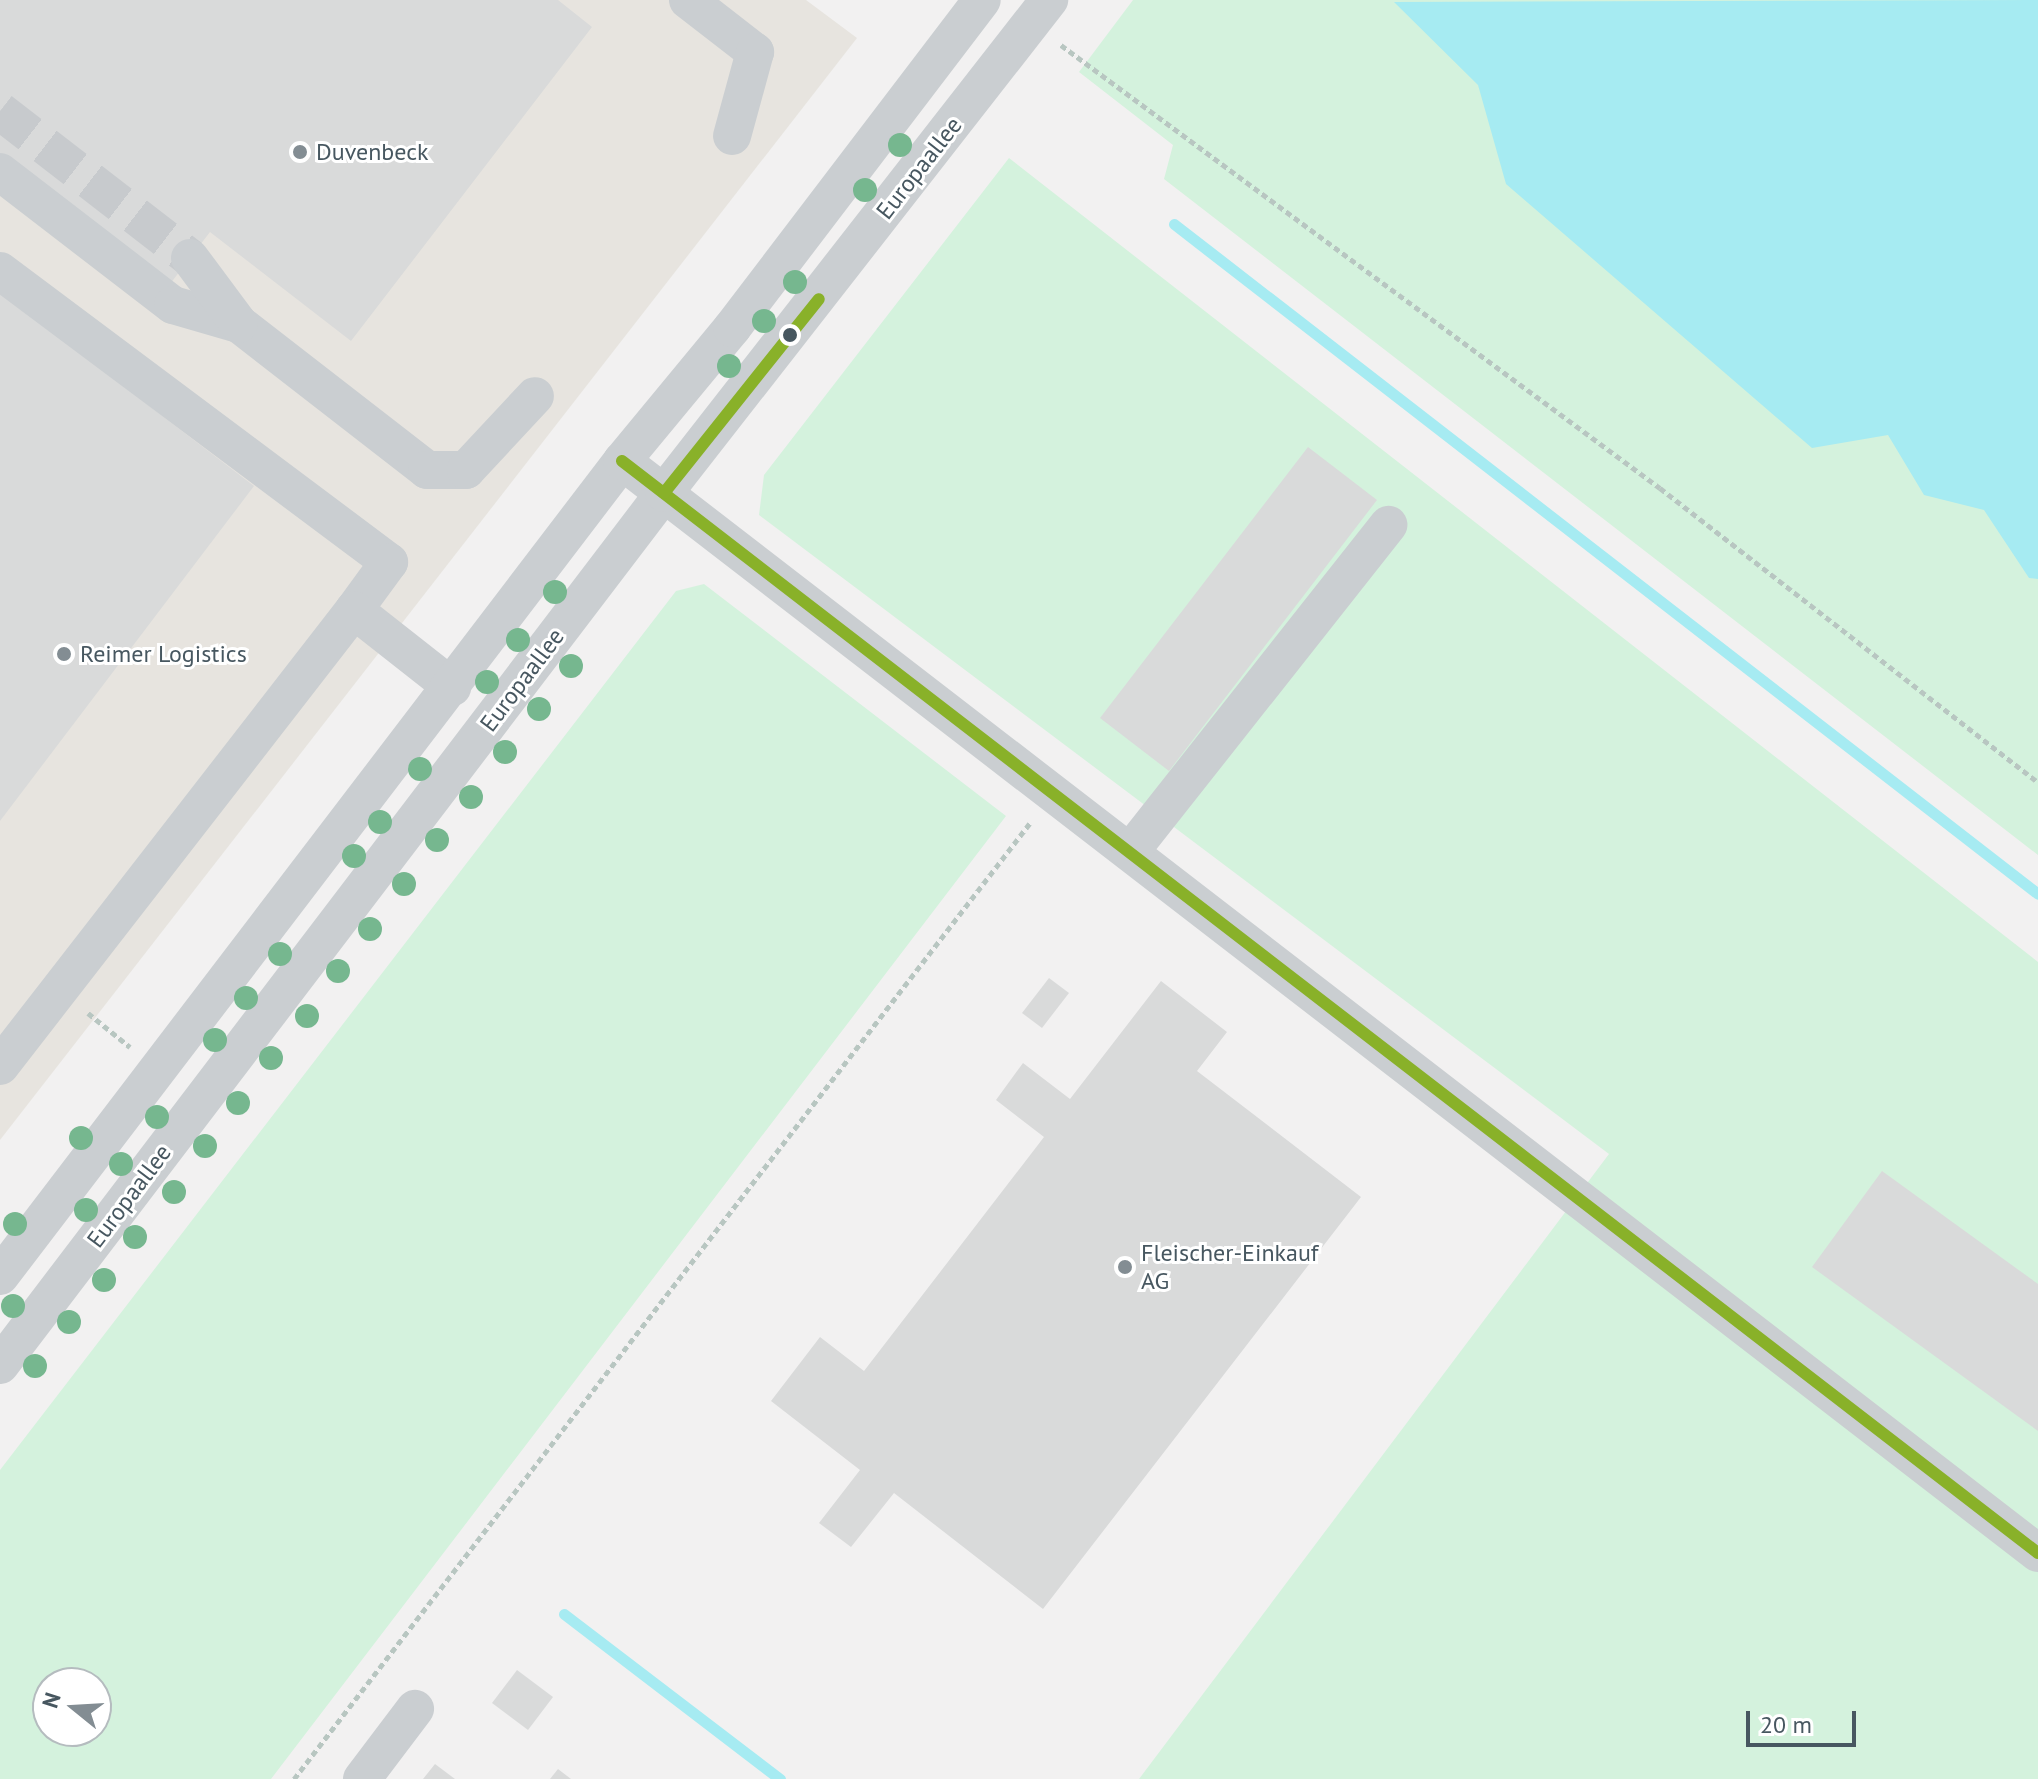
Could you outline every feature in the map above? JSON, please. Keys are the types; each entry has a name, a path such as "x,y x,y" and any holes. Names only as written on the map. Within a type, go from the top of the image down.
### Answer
{"street":[{"path":"688,0 755,52 732,136"},
{"path":"0,1276 622,461 732,328 982,0"},
{"name":"Europaallee","path":"0,1365 664,493 1040,11"},
{"path":"0,172 173,305 239,324"},
{"path":"190,258 239,324 427,470 466,470 535,396"},
{"path":"0,271 389,562 0,1066"},
{"path":"622,461 2038,1553"},
{"path":"1130,852 1388,525"},
{"path":"354,610 452,687"},
{"path":"362,1779 415,1709"}],"path":[{"path":"1040,11 2038,782"},
{"path":"294,1779 1053,793"},
{"path":"90,1014 158,1070"}],"shaded area":[{"path":"0,0 806,0 857,38 0,1140"}],"green space":[{"path":"1133,0 2038,0 2038,855 1164,179 1173,145 1079,72"},
{"path":"1009,158 2038,962 2038,1779 1139,1779 1609,1154 759,515 764,475"},
{"path":"704,584 1006,816 271,1779 0,1779 0,1470 676,591"}],"water":[{"path":"2038,0 2038,579 2029,578 1984,510 1924,495 1888,435 1812,448 1506,184 1478,85 1394,2"}],"building":[{"name":"Duvenbeck","path":"0,0 558,0 592,27 351,341 210,232 170,284 0,153"},
{"name":"Reimer Logistics","path":"0,292 254,486 0,821"},
{"path":"1308,447 1377,500 1169,771 1100,718"},
{"path":"1049,978 1069,993 1042,1028 1022,1013"},
{"name":"Fleischer-Einkauf AG","path":"1161,981 1227,1032 1197,1071 1361,1197 1043,1609 894,1493 851,1547 819,1523 860,1470 771,1401 820,1337 864,1371 1044,1137 996,1100 1023,1063 1070,1099"},
{"path":"1882,1171 2038,1284 2038,1431 1812,1267"},
{"path":"517,1670 553,1697 528,1730 492,1703"},
{"path":"435,1764 455,1779 423,1779"},
{"path":"558,1769 571,1779 550,1779"}],"waterway":[{"path":"1174,224 2038,894"},
{"path":"564,1614 780,1779"}],"tunnel":[{"path":"0,111 190,258"}],"transit line":[{"path":"664,493 819,299"},
{"path":"622,461 2038,1553"}],"place":[{"name":"Duvenbeck","path":"300,152"},
{"name":"Reimer Logistics","path":"64,654"},
{"name":"Fleischer-Einkauf AG","path":"1125,1267"}]}
